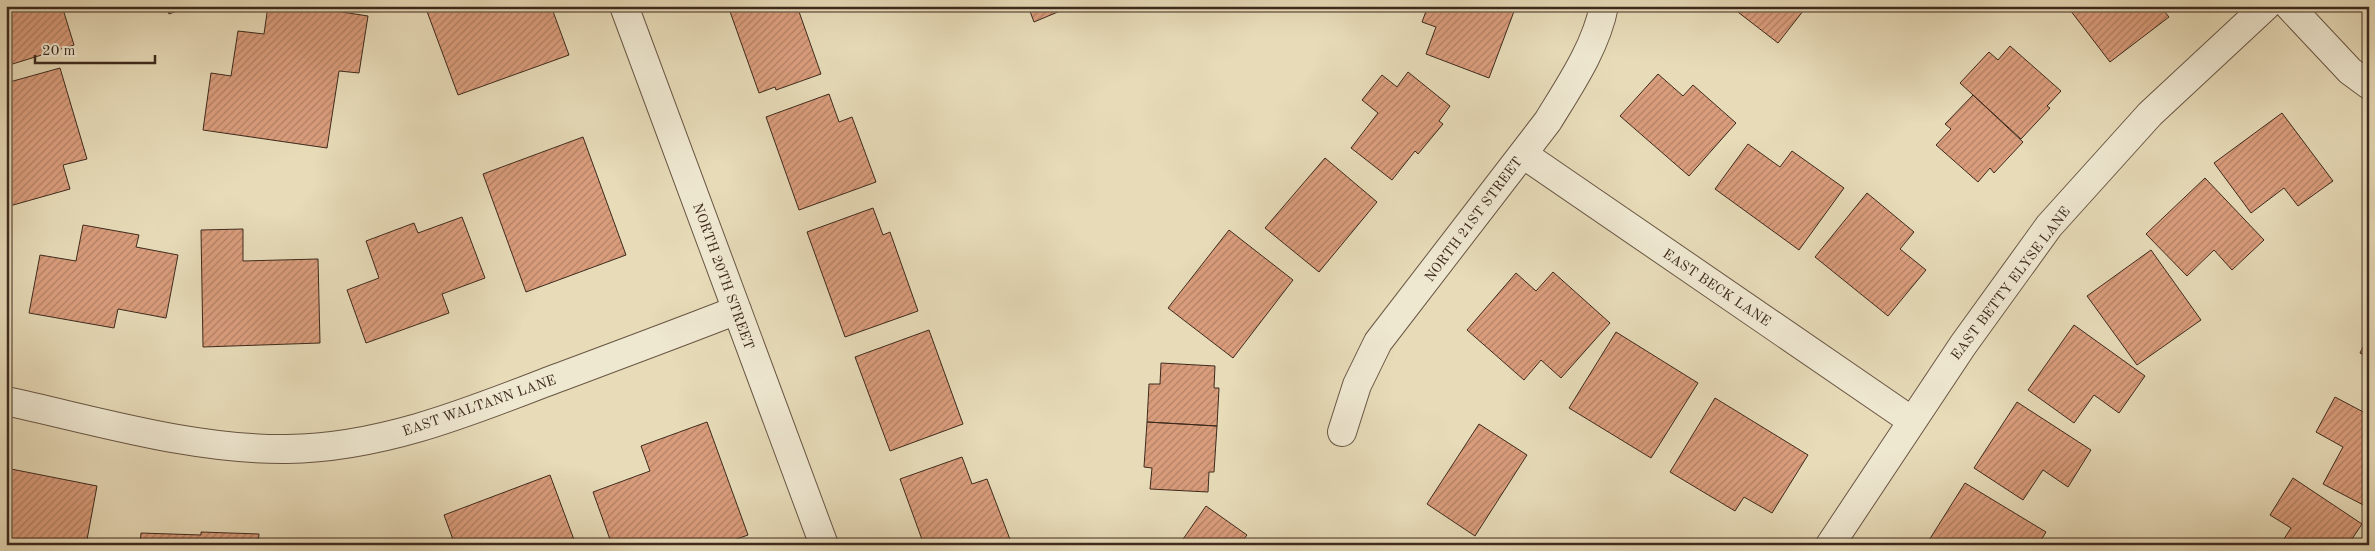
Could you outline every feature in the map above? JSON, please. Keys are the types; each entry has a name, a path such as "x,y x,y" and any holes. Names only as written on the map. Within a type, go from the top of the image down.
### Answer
{"street":[{"name":"NORTH 20TH STREET","path":"624,6 824,545"},
{"name":"NORTH 21ST STREET","path":"1342,432 1357,385 1378,342 1548,121 1570,85 1600,26 1604,6"},
{"name":"EAST BETTY ELYSE LANE","path":"1830,545 1963,345 2049,226 2150,114 2266,6"},
{"path":"2289,6 2350,71 2369,85"},
{"name":"EAST BECK LANE","path":"1523,154 1912,421"},
{"name":"EAST WALTANN LANE","path":"6,401 161,436 228,446 288,449 357,443 420,427 476,409 737,310"}],"building":[{"path":"6,6 62,6 74,45 6,66"},
{"path":"166,6 190,6 169,14"},
{"path":"268,6 303,6 368,16 359,73 339,71 327,148 203,130 211,73 231,76 238,31 264,34"},
{"path":"425,6 551,6 569,55 458,95"},
{"path":"728,6 797,6 821,74 776,90 775,87 759,93"},
{"path":"1028,6 1072,6 1034,22"},
{"path":"1428,6 1516,6 1489,78 1426,54 1436,27 1422,22"},
{"path":"1736,6 1807,6 1778,43 1734,9"},
{"path":"2067,6 2160,6 2169,17 2110,62"},
{"path":"2010,46 2061,91 2047,106 2050,108 2021,139 1960,83 1989,52 1998,60"},
{"path":"60,68 87,159 63,165 70,189 6,207 6,83"},
{"path":"1408,72 1450,106 1439,121 1443,124 1418,154 1415,151 1392,180 1351,148 1378,113 1362,100 1382,75 1397,87"},
{"path":"1658,74 1683,96 1693,85 1736,123 1689,176 1620,116"},
{"path":"829,94 839,122 852,117 876,182 799,210 766,117"},
{"path":"1973,95 2023,142 1994,173 1990,168 1978,182 1936,145 1951,129 1945,124"},
{"path":"2282,113 2333,181 2298,206 2284,188 2251,213 2214,163"},
{"path":"583,137 626,255 526,292 483,174"},
{"path":"1748,144 1780,167 1792,151 1844,188 1799,250 1715,189"},
{"path":"1325,158 1377,202 1319,272 1265,228"},
{"path":"2205,178 2264,240 2232,270 2214,250 2187,276 2146,234"},
{"path":"1867,193 1914,232 1900,249 1926,270 1888,316 1815,257"},
{"path":"873,208 883,235 890,232 918,311 845,337 807,232"},
{"path":"462,217 485,278 442,294 449,313 366,343 347,290 379,278 366,241 414,223 418,233"},
{"path":"83,225 139,235 136,247 178,255 166,318 118,309 114,328 29,313 40,255 76,261"},
{"path":"243,229 243,261 318,259 320,343 203,347 201,230"},
{"path":"1229,230 1293,280 1233,358 1168,308"},
{"path":"2151,250 2201,320 2137,365 2087,296"},
{"path":"1553,272 1610,323 1561,378 1541,360 1524,380 1467,330 1516,273 1536,291"},
{"path":"2074,325 2145,376 2119,413 2094,395 2074,423 2028,390"},
{"path":"929,330 963,424 890,451 855,357"},
{"path":"1616,332 1698,383 1651,458 1569,408"},
{"path":"2369,335 2369,357 2360,353"},
{"path":"1161,363 1215,366 1214,388 1219,388 1217,426 1147,422 1149,384 1160,384"},
{"path":"2335,397 2369,415 2369,508 2323,484 2343,447 2316,432"},
{"path":"1715,398 1808,455 1772,513 1744,497 1735,511 1670,472"},
{"path":"2017,402 2091,450 2068,487 2043,470 2023,500 1974,468"},
{"path":"707,422 748,535 720,545 612,545 593,492 650,471 641,446"},
{"path":"1147,422 1217,426 1214,472 1209,472 1208,492 1150,489 1152,468 1144,467"},
{"path":"1479,424 1527,455 1475,536 1427,504"},
{"path":"962,457 972,484 987,479 1011,542 1003,545 924,545 900,479"},
{"path":"6,468 97,486 86,545 6,545"},
{"path":"550,475 576,545 455,545 444,515"},
{"path":"2293,478 2362,524 2348,545 2280,545 2291,528 2270,515"},
{"path":"1965,483 2046,532 2038,545 1926,545"},
{"path":"1206,506 1247,535 1243,540 1251,545 1179,545"},
{"path":"201,532 259,534 258,545 140,545 141,533 201,535"},
{"path":"356,540 356,545 298,545"}]}
